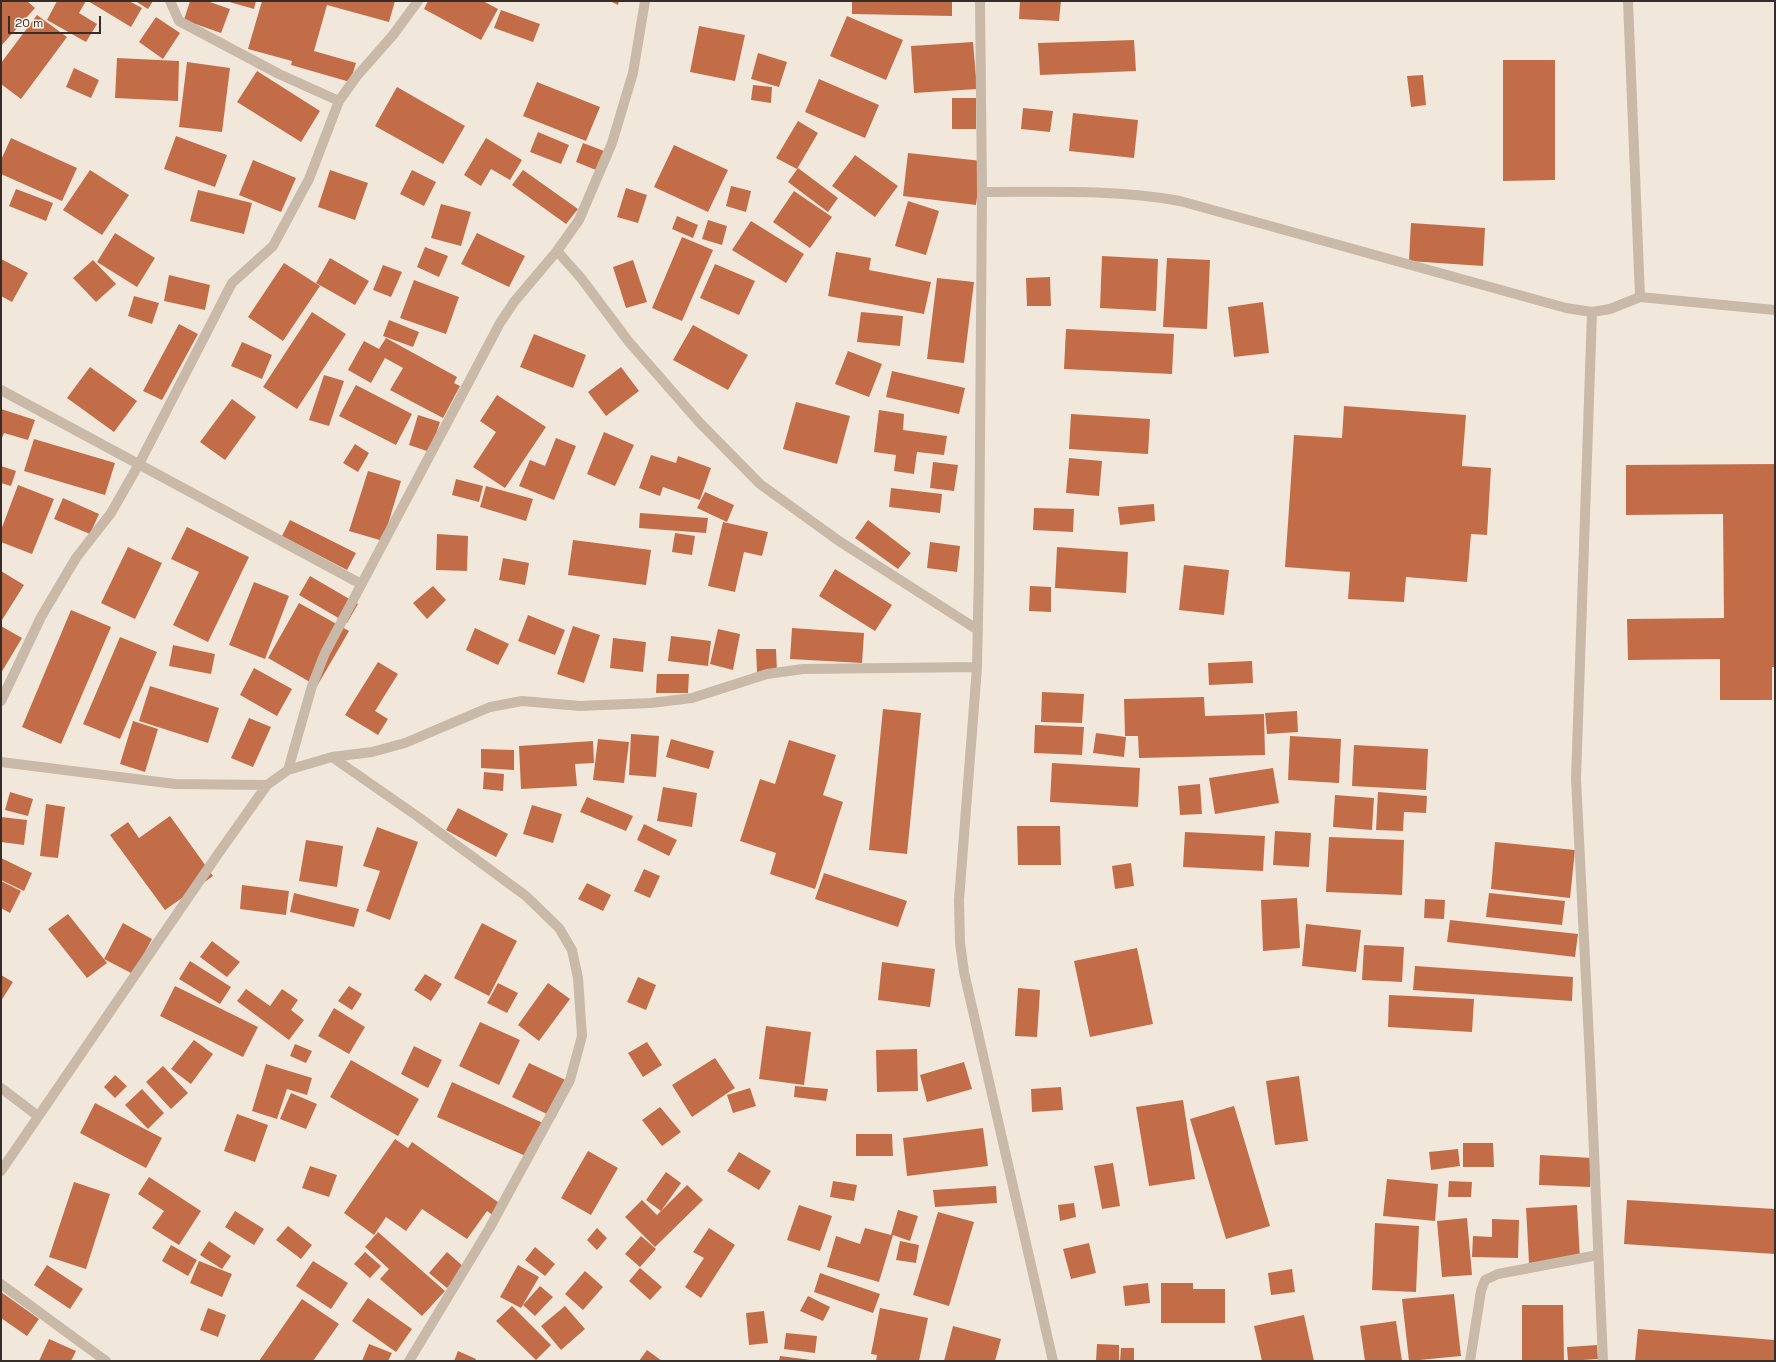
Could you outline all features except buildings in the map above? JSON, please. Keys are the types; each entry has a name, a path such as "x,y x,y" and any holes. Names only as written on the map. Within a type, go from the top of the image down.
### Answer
{"street":[{"path":"170,1 180,21 279,74 339,101"},
{"path":"1,701 45,610 76,558 111,513 139,464 232,283 273,246 309,179 339,101 356,77 393,35 418,1"},
{"path":"288,770 312,686 325,654 361,584 500,323 514,302 557,252 579,220 612,143 633,73 645,1"},
{"path":"980,1 982,192 978,630 977,667 959,900 960,942 964,972 1053,1361"},
{"path":"1628,1 1640,297"},
{"path":"982,192 1104,192 1148,195 1180,201 1566,308 1592,312 1610,309 1640,297 1775,310"},
{"path":"557,252 581,278 629,342 699,422 760,484 839,541 978,630"},
{"path":"1592,312 1576,779 1603,1361"},
{"path":"1,390 361,584"},
{"path":"1,1171 267,785 288,770 332,757 372,752 405,743 490,707 522,701 580,706 651,703 692,698 767,674 803,669 977,667"},
{"path":"332,757 417,816 526,896 559,928 572,950 578,978 582,1036 570,1080 489,1229 409,1361"},
{"path":"1,762 175,784 267,785"},
{"path":"1,1088 38,1116"},
{"path":"1470,1361 1481,1291 1486,1280 1498,1274 1598,1255"},
{"path":"1,1284 106,1361"}]}
